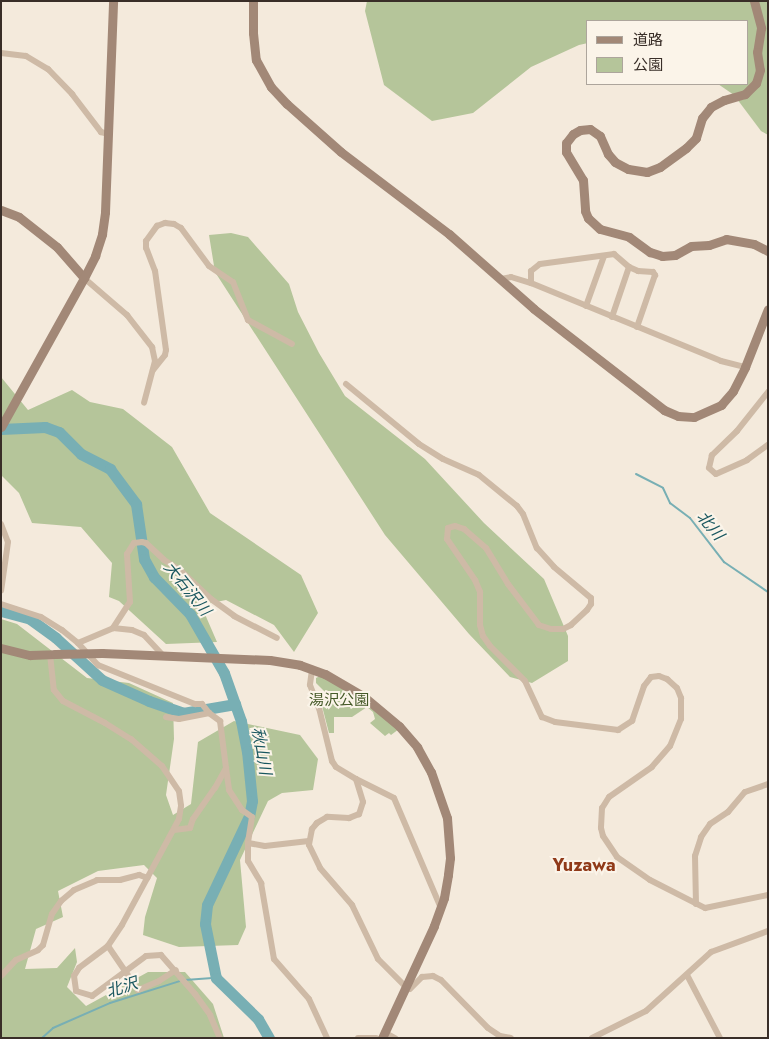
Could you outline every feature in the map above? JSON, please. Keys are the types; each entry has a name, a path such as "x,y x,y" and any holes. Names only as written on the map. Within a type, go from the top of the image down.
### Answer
{"street":[{"path":"1,427 84,278 95,256 105,224 113,1"},
{"path":"253,1 253,33 256,60 278,94 341,152 449,234 534,310 664,410 678,416 694,417 721,405 732,391 745,367 766,324 768,309"},
{"path":"754,1 762,28 757,52 760,70 756,83 745,94 717,102 711,107 702,118 696,138 686,148 660,167 647,172 628,169 615,162 608,154 600,136 590,129 580,130 573,134 566,143 566,152 583,180 585,211 588,218 600,230 629,237 650,252 662,256 675,255 691,246 709,245 726,239 754,244 768,251"},
{"path":"1,53 26,56 48,68 72,94 100,132 108,134"},
{"path":"1,210 20,218 57,247 84,278 127,315 143,333 152,348 154,361 144,403"},
{"path":"153,370 165,355 166,350 155,271 146,248 146,240 157,226 165,223 174,224 182,228 209,266 233,282 248,320 292,344"},
{"path":"586,306 604,256"},
{"path":"531,283 531,271 540,264 618,256 629,267 655,274 637,326"},
{"path":"612,317 629,267"},
{"path":"501,279 511,277 531,283 721,361 745,367"},
{"path":"346,384 419,444 443,459 479,476 517,506 523,514 537,548 554,567 591,598 591,604 587,610 571,625 563,629 551,629 539,625 508,584 486,548 464,529 455,526 448,528 448,539 475,580 480,592 480,625 483,636 490,646 525,681 542,716 555,722 618,730 632,721 644,686 651,677 659,676 674,684 681,698 681,719 670,746 652,767 610,797 602,808 601,828 603,836 617,857 650,880 706,908 714,908 768,895"},
{"path":"768,392 737,431 712,455 709,468 716,474 747,460 768,445"},
{"path":"1,524 8,542 1,591"},
{"path":"113,628 130,602 127,554 134,543 142,542 146,543 164,560 180,570 211,599 234,616 277,638"},
{"path":"1,604 41,617 78,643 98,665 195,704 202,704 209,713 220,721 229,790 242,810 252,817 248,843 248,861 261,883 274,958 309,999 327,1038"},
{"path":"78,643 113,628 132,630 144,635 162,654"},
{"path":"1,648 30,655 162,654 270,660 312,670 340,682 381,709 417,747 431,772 444,804 449,833 450,858 441,908 383,1035 396,1038"},
{"path":"53,654 54,690 63,701 105,723 131,740 162,766 174,780 179,791 181,806 179,819 174,830 122,925 108,946 79,968 74,976 76,990 92,996 146,956 153,954 161,956 176,970 210,1015 220,1038"},
{"path":"312,670 310,685 319,708 329,756 336,767 394,798 441,908"},
{"path":"166,717 179,719 209,713"},
{"path":"174,830 190,828 193,819 215,788 226,768"},
{"path":"356,779 363,802 359,814 349,818 327,817 320,820 312,829 309,841 320,868 345,894 378,959 406,987 410,989 422,976 433,976 441,980 488,1028 500,1036 511,1038"},
{"path":"696,904 695,856 701,837 710,824 728,812 745,792 768,784"},
{"path":"248,843 265,846 309,841"},
{"path":"1,976 16,960 38,950 43,945 52,914 61,901 74,890 97,880 120,880 139,875 148,878"},
{"path":"592,1038 646,1011 711,952 768,930"},
{"path":"108,946 138,990 159,982 176,970"},
{"path":"687,975 720,1038"},
{"path":"358,1038 376,1038"}],"green space":[{"path":"367,1 768,1 768,135 761,131 734,95 719,85 749,85 749,20 586,20 586,43 531,67 473,113 432,121 384,85 365,11"},
{"path":"231,233 248,237 289,284 298,312 319,353 345,396 425,459 484,523 544,579 568,636 568,661 532,683 510,677 469,634 385,535 215,272 209,235"},
{"path":"1,377 28,410 72,390 90,402 123,409 172,447 210,513 301,575 318,613 294,652 274,625 226,600 201,605 217,642 166,644 119,601 109,597 112,563 81,527 32,523 19,493 1,475"},
{"path":"1,619 17,624 87,678 129,683 173,703 174,739 166,795 173,815 191,804 198,742 234,721 300,735 318,759 313,790 282,793 268,801 240,860 246,927 238,945 179,947 143,935 145,917 157,878 144,865 98,871 58,891 63,917 36,929 25,969 57,968 75,948 77,962 67,987 86,1006 148,972 185,972 213,1004 224,1038 1,1038"},
{"name":"湯沢公園","path":"320,676 347,689 399,729 391,735 389,733 385,736 370,723 375,719 373,712 367,707 352,717 334,717 334,733 329,733 322,706 324,691 316,683 316,678"}],"waterway":[{"name":"大石沢川","path":"1,429 45,427 59,432 81,454 110,469 136,504 144,559 154,577 190,614 224,673 241,721 247,751 252,801 249,816 207,905 205,924 216,978 258,1019 269,1038"},
{"name":"北川","path":"636,474 663,488 670,503 690,518 724,562 768,592"},
{"name":"秋山川","path":"1,611 30,619 56,638 102,680 149,701 183,713 235,704"},
{"name":"北沢","path":"185,980 216,978"},
{"name":"北沢","path":"42,1038 53,1028 110,1003 180,981"}],"district":[{"name":"Yuzawa","path":"584,865"}]}
